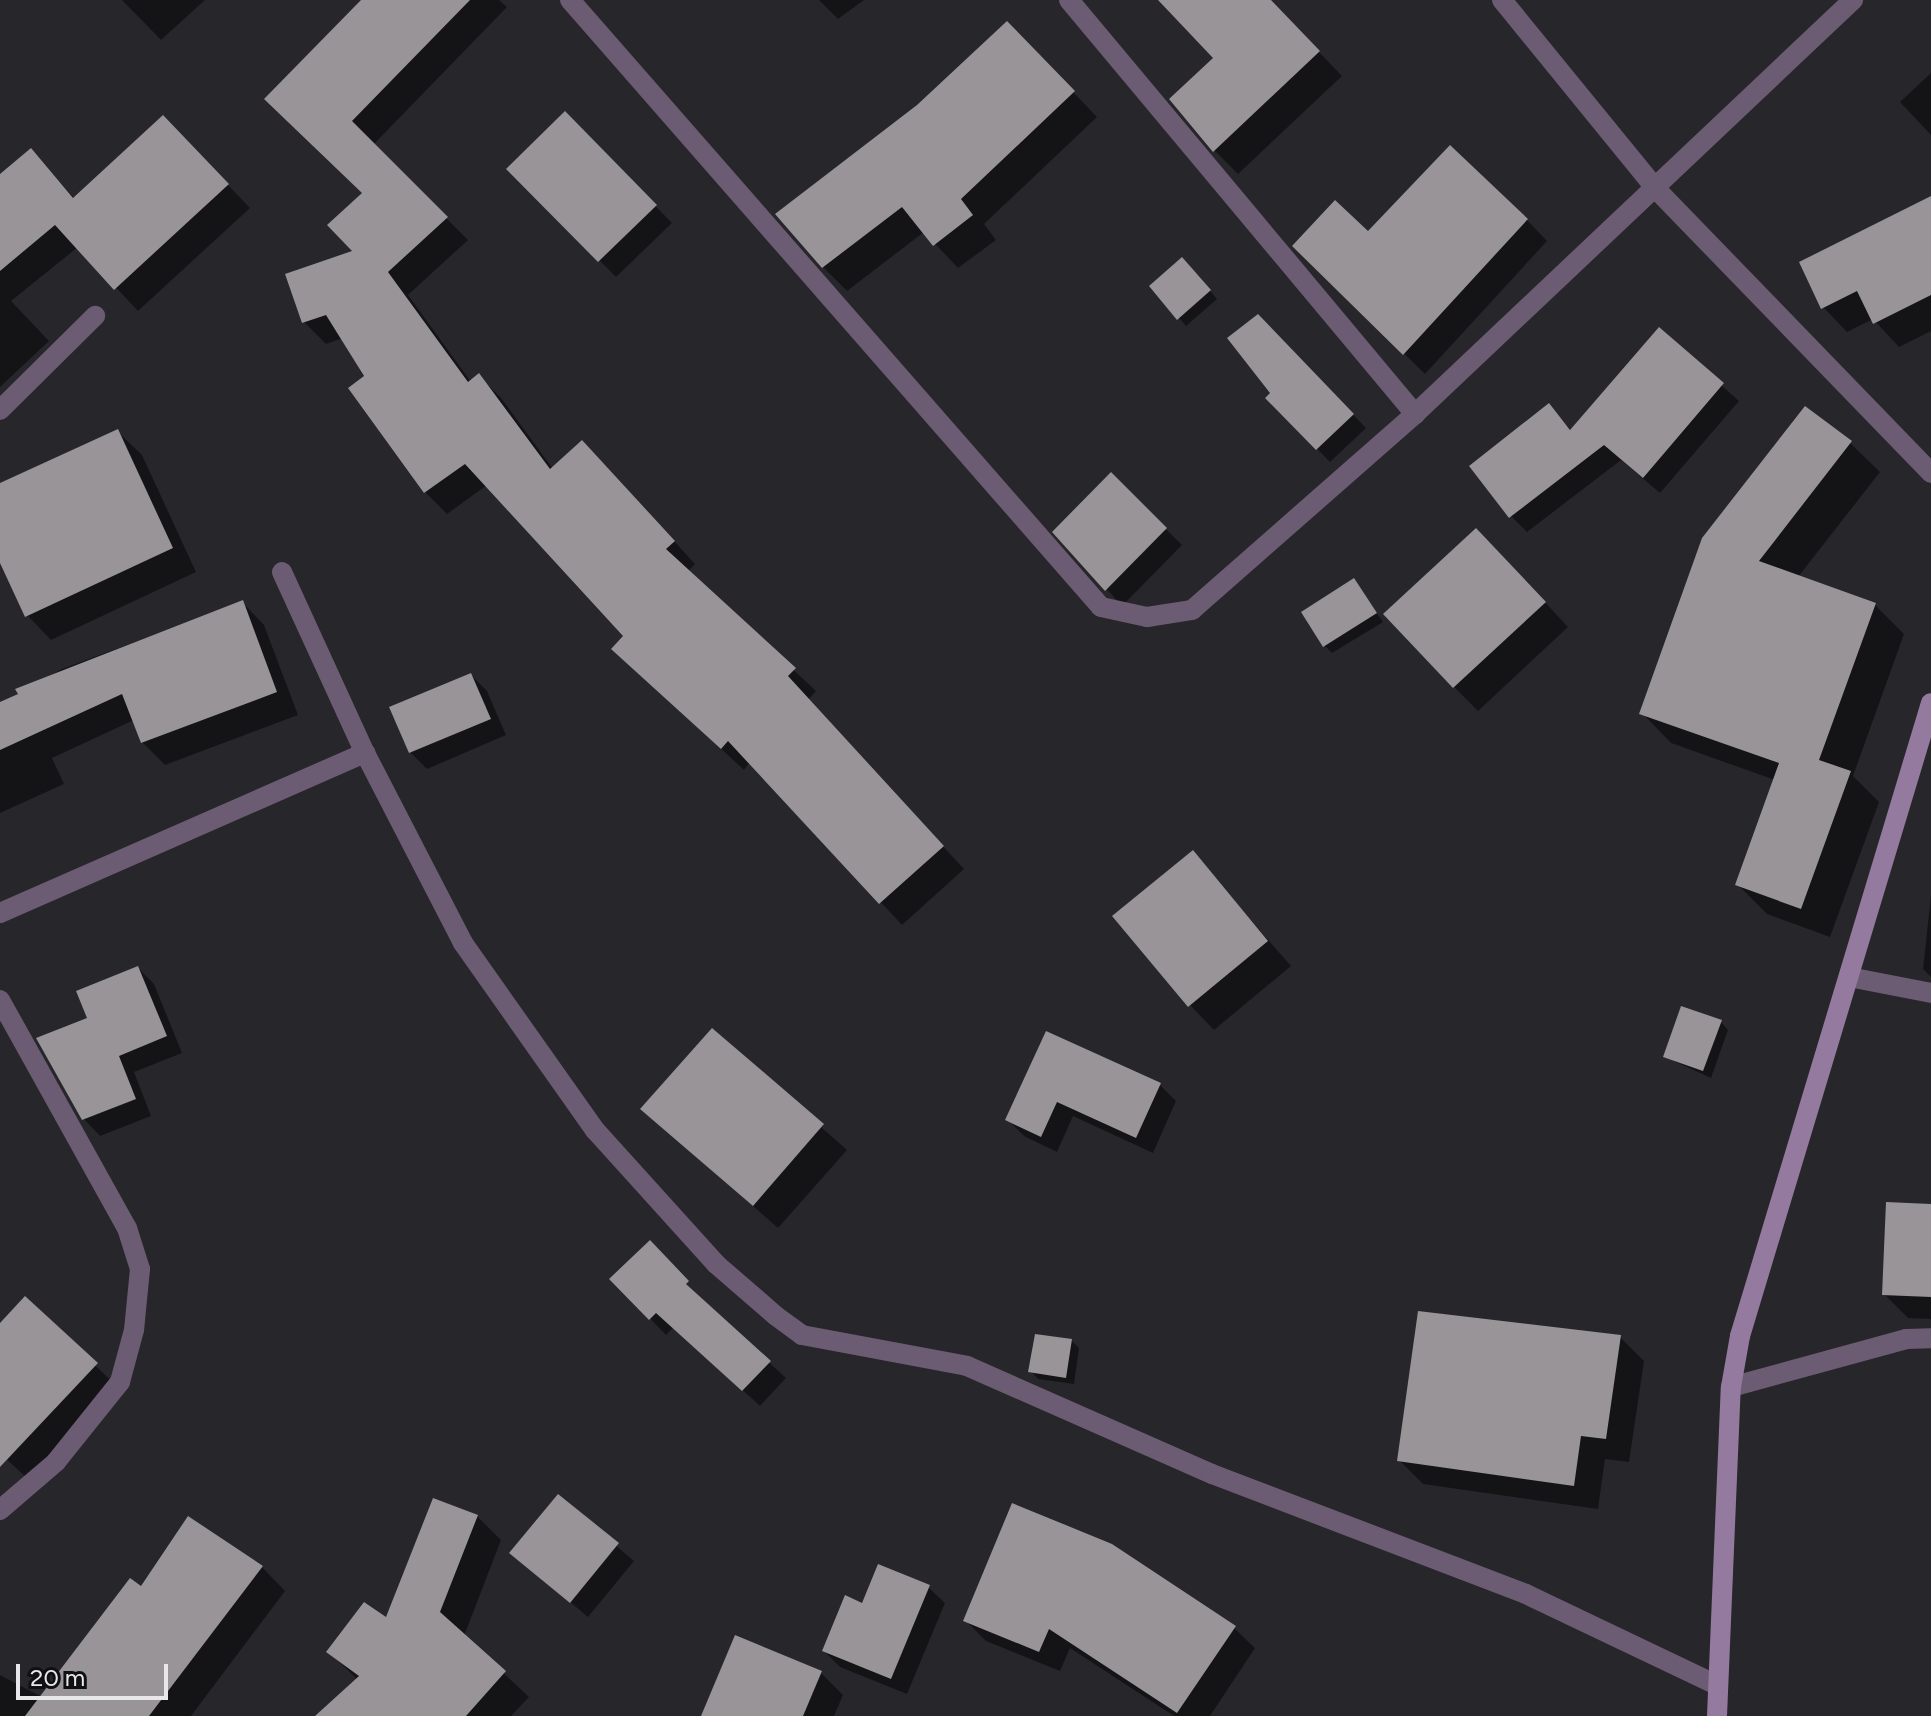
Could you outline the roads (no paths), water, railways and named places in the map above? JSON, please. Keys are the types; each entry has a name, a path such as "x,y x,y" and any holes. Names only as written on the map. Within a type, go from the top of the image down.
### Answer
{"street":[{"path":"570,0 1101,607 1147,617 1192,610 1415,414 1657,190 1853,0"},
{"path":"1069,0 1415,414"},
{"path":"1502,0 1657,190 1931,473"},
{"path":"0,410 95,316"},
{"path":"282,572 365,753 463,943 595,1130 716,1264 802,1335 967,1366 1212,1474 1526,1594 1715,1684"},
{"path":"1717,1716 1715,1684 1731,1387 1740,1336 1931,703"},
{"path":"0,913 365,753"},
{"path":"1849,977 1931,993"},
{"path":"0,1000 127,1228 140,1269 134,1330 120,1382 56,1462 0,1510"},
{"path":"1731,1387 1906,1339 1931,1338"}]}
